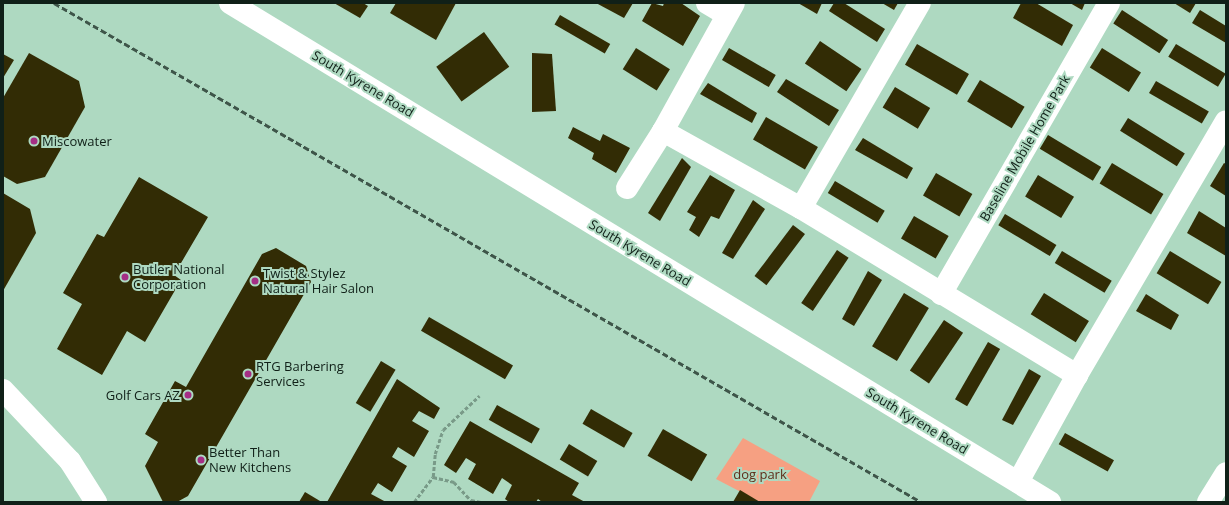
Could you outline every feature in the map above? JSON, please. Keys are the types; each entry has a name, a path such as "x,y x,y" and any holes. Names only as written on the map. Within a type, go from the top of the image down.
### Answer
{"main road":[{"name":"South Kyrene Road","path":"230,3 1050,502"},
{"path":"627,188 663,131 730,9 707,3"},
{"path":"801,208 920,3"},
{"name":"Baseline Mobile Home Park","path":"940,294 1108,3"},
{"path":"1018,482 1077,375 1226,121"},
{"path":"663,131 801,208 940,294 1077,375"},
{"path":"3,390 70,461 96,502"},
{"path":"1208,502 1226,473"}],"path":[{"path":"414,502 433,477 435,454 443,430 480,396"},
{"path":"433,477 454,482 471,500 481,502"}],"green space":[{"name":"dog park","path":"743,438 820,481 809,502 760,502 716,479"}],"building":[{"path":"334,3 363,3 368,6 360,18"},
{"path":"396,3 456,3 436,40 390,13"},
{"path":"596,3 633,3 624,18"},
{"path":"652,3 663,6 664,3 681,3 700,16 683,46 642,21"},
{"path":"798,3 822,3 817,14"},
{"path":"834,3 844,3 885,29 877,42 829,11"},
{"path":"882,3 898,3 894,10"},
{"path":"1021,3 1036,3 1073,25 1062,46 1013,18"},
{"path":"1070,3 1085,3 1082,10"},
{"path":"1174,3 1196,3 1190,13"},
{"path":"1122,10 1168,40 1159,53 1113,23"},
{"path":"1200,10 1226,26 1226,43 1192,23"},
{"path":"560,15 610,44 605,54 554,25"},
{"path":"484,32 509,67 462,101 436,67"},
{"path":"820,41 861,69 846,91 805,63"},
{"path":"917,44 969,74 957,95 905,65"},
{"path":"1176,44 1226,74 1218,87 1168,57"},
{"path":"636,48 670,69 657,90 623,69"},
{"path":"729,48 776,75 769,87 722,60"},
{"path":"1102,48 1141,72 1129,92 1090,68"},
{"name":"Miscowater","path":"29,53 79,81 85,107 45,177 17,184 3,176 3,98"},
{"path":"532,53 552,54 556,111 532,112"},
{"path":"3,54 14,60 3,78"},
{"path":"786,79 839,110 829,126 777,92"},
{"path":"980,80 1025,107 1012,128 967,101"},
{"path":"1156,81 1209,112 1202,124 1149,93"},
{"path":"708,83 757,113 752,123 700,94"},
{"path":"895,87 930,108 918,129 883,108"},
{"path":"766,117 818,147 805,170 753,140"},
{"path":"1128,118 1185,154 1177,166 1120,131"},
{"path":"573,127 600,141 603,134 630,148 616,173 592,159 594,153 568,138"},
{"path":"1048,135 1101,167 1093,181 1040,149"},
{"path":"863,138 913,168 907,179 855,150"},
{"path":"682,158 691,167 660,221 648,213"},
{"path":"1112,163 1163,194 1151,214 1100,184"},
{"path":"1224,163 1226,164 1226,196 1210,186"},
{"path":"936,173 972,194 959,217 923,196"},
{"path":"710,175 735,190 719,219 711,216 699,237 689,230 696,217 687,212"},
{"path":"1038,175 1074,197 1061,218 1025,196"},
{"name":"Butler National Corporation","path":"139,177 208,217 174,275 181,280 145,342 127,331 102,375 57,349 82,304 63,293 97,234 104,237"},
{"path":"835,181 885,211 878,223 828,193"},
{"path":"3,193 30,209 36,233 3,291"},
{"path":"753,200 765,209 733,259 722,253"},
{"path":"1199,211 1226,228 1226,256 1187,233"},
{"path":"1005,214 1056,245 1050,256 998,225"},
{"path":"914,216 949,236 936,259 901,239"},
{"path":"793,225 805,234 766,285 754,276"},
{"path":"276,248 306,266 311,282 188,496 177,502 163,502 145,466 158,442 145,434 175,381 186,387 262,254"},
{"path":"837,250 849,258 813,311 801,303"},
{"path":"1062,251 1112,281 1105,293 1055,263"},
{"path":"1170,251 1221,282 1208,304 1157,273"},
{"path":"868,271 882,280 854,326 842,319"},
{"path":"904,293 929,308 897,361 872,346"},
{"path":"1044,293 1089,321 1076,342 1031,314"},
{"path":"1146,294 1179,315 1171,330 1136,311"},
{"path":"429,317 513,366 505,379 421,331"},
{"path":"944,320 963,333 929,383 910,371"},
{"path":"988,342 1000,349 967,406 955,399"},
{"path":"381,361 396,370 370,412 356,403"},
{"path":"1029,369 1041,376 1013,425 1002,420"},
{"path":"397,379 440,408 434,419 419,411 412,421 429,431 414,457 398,447 392,457 407,466 392,492 378,483 371,494 386,502 327,502"},
{"path":"497,405 540,429 532,444 489,420"},
{"path":"591,409 633,433 624,448 582,424"},
{"path":"470,421 579,483 572,495 585,502 542,502 538,499 536,502 509,502 505,499 512,485 502,478 493,494 468,479 476,464 466,458 456,473 444,465"},
{"path":"663,429 707,454 692,481 648,456"},
{"path":"1065,433 1114,460 1108,472 1059,444"},
{"path":"569,444 597,461 588,476 560,459"},
{"path":"740,490 760,502 733,502"},
{"path":"305,492 320,501 320,502 299,502"}],"railway":[{"path":"54,3 921,502"}],"place":[{"name":"Miscowater","path":"34,141"},
{"name":"Butler National Corporation","path":"125,277"},
{"name":"Twist & Stylez Natural Hair Salon","path":"255,281"},
{"name":"RTG Barbering Services","path":"248,374"},
{"name":"Golf Cars AZ","path":"188,395"},
{"name":"Better Than New Kitchens","path":"201,460"}]}
